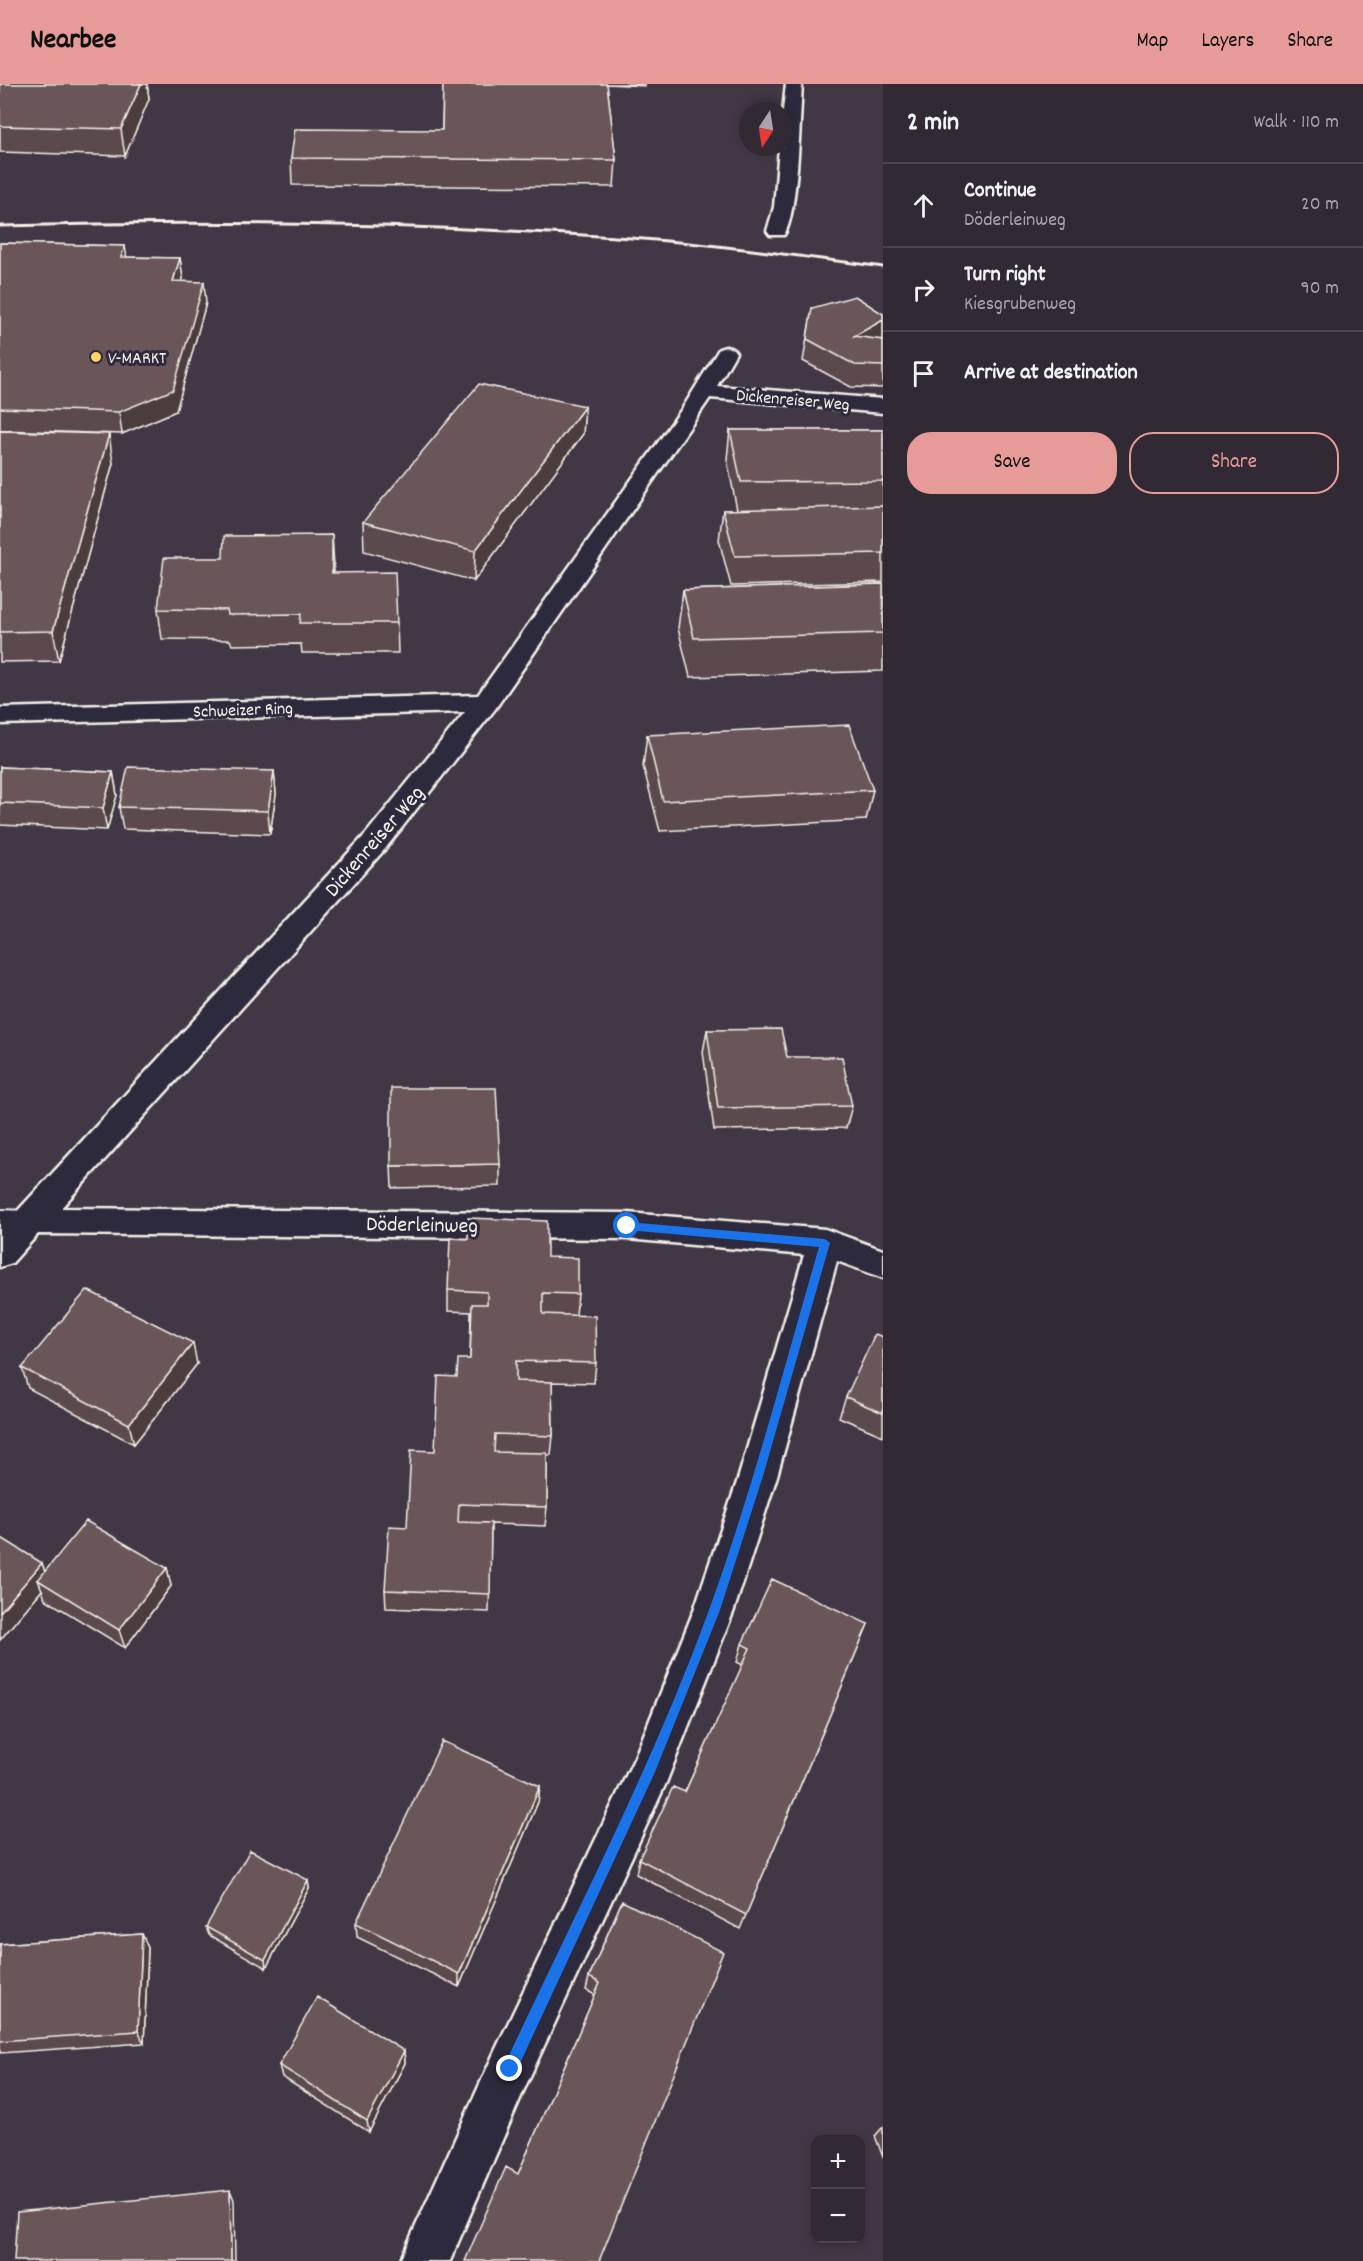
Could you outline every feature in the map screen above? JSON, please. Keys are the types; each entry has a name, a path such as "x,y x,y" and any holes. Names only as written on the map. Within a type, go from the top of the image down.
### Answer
{"street":[{"path":"777,231 783,207 794,84"},
{"name":"Dickenreiser Weg","path":"0,1253 14,1221 375,842 486,703 694,407 726,352"},
{"name":"Dickenreiser Weg","path":"703,391 883,406"},
{"name":"Schweizer Ring","path":"0,716 486,703"},
{"name":"Döderleinweg","path":"14,1221 627,1226 825,1243 883,1264"},
{"path":"425,2261 515,2058 651,1768 714,1610 758,1476 825,1243"}],"building":[{"path":"0,84 141,84 121,129 0,126"},
{"path":"443,84 607,84 616,160 291,158 295,129 442,130"},
{"name":"V-MARKT","path":"0,243 125,246 121,257 180,258 173,281 204,282 173,390 119,412 0,408"},
{"path":"855,296 883,314 883,320 854,336 883,340 883,366 855,365 807,339 812,308"},
{"path":"479,384 585,406 475,551 363,522"},
{"path":"730,430 883,430 883,481 741,482"},
{"path":"0,431 109,434 53,631 0,632"},
{"path":"883,506 883,553 735,556 723,510"},
{"path":"332,535 332,573 395,572 397,623 300,623 301,614 228,615 227,610 158,609 164,558 223,558 224,536"},
{"path":"883,584 883,633 694,638 683,590"},
{"path":"849,725 873,790 663,801 647,735"},
{"path":"0,767 113,772 103,808 0,803"},
{"path":"128,767 274,771 268,811 119,807"},
{"path":"781,1029 787,1057 842,1057 852,1106 718,1108 707,1030"},
{"path":"391,1088 496,1088 500,1164 391,1166"},
{"path":"468,1218 547,1221 547,1257 578,1258 578,1294 543,1293 543,1314 595,1316 596,1363 516,1361 516,1381 552,1382 553,1436 495,1434 494,1452 547,1453 547,1507 459,1504 458,1522 491,1523 490,1594 385,1590 389,1526 407,1527 411,1450 435,1451 438,1376 457,1377 458,1359 470,1359 472,1304 487,1304 487,1292 448,1290 450,1238 468,1239"},
{"path":"87,1290 193,1343 129,1424 22,1368"},
{"path":"875,1334 883,1337 883,1413 846,1397"},
{"path":"86,1521 167,1568 119,1630 38,1580"},
{"path":"0,1537 42,1563 0,1612"},
{"path":"772,1579 868,1624 746,1915 639,1859 673,1787 685,1792 750,1648 742,1644"},
{"path":"442,1741 540,1786 459,1974 356,1923"},
{"path":"250,1850 308,1880 265,1960 206,1927"},
{"path":"622,1901 723,1952 599,2261 465,2261 506,2167 518,2174 600,1983 589,1977"},
{"path":"142,1934 138,2031 0,2041 0,1944"},
{"path":"317,1997 404,2051 367,2121 279,2065"},
{"path":"230,2190 231,2261 14,2261 17,2212"}],"railway":[{"path":"0,226 237,223 473,229 662,241 883,267"}],"place":[{"name":"V-MARKT","path":"96,357"}],"route":[{"path":"510,2069 651,1768 714,1610 758,1476 825,1243 627,1226"}]}
